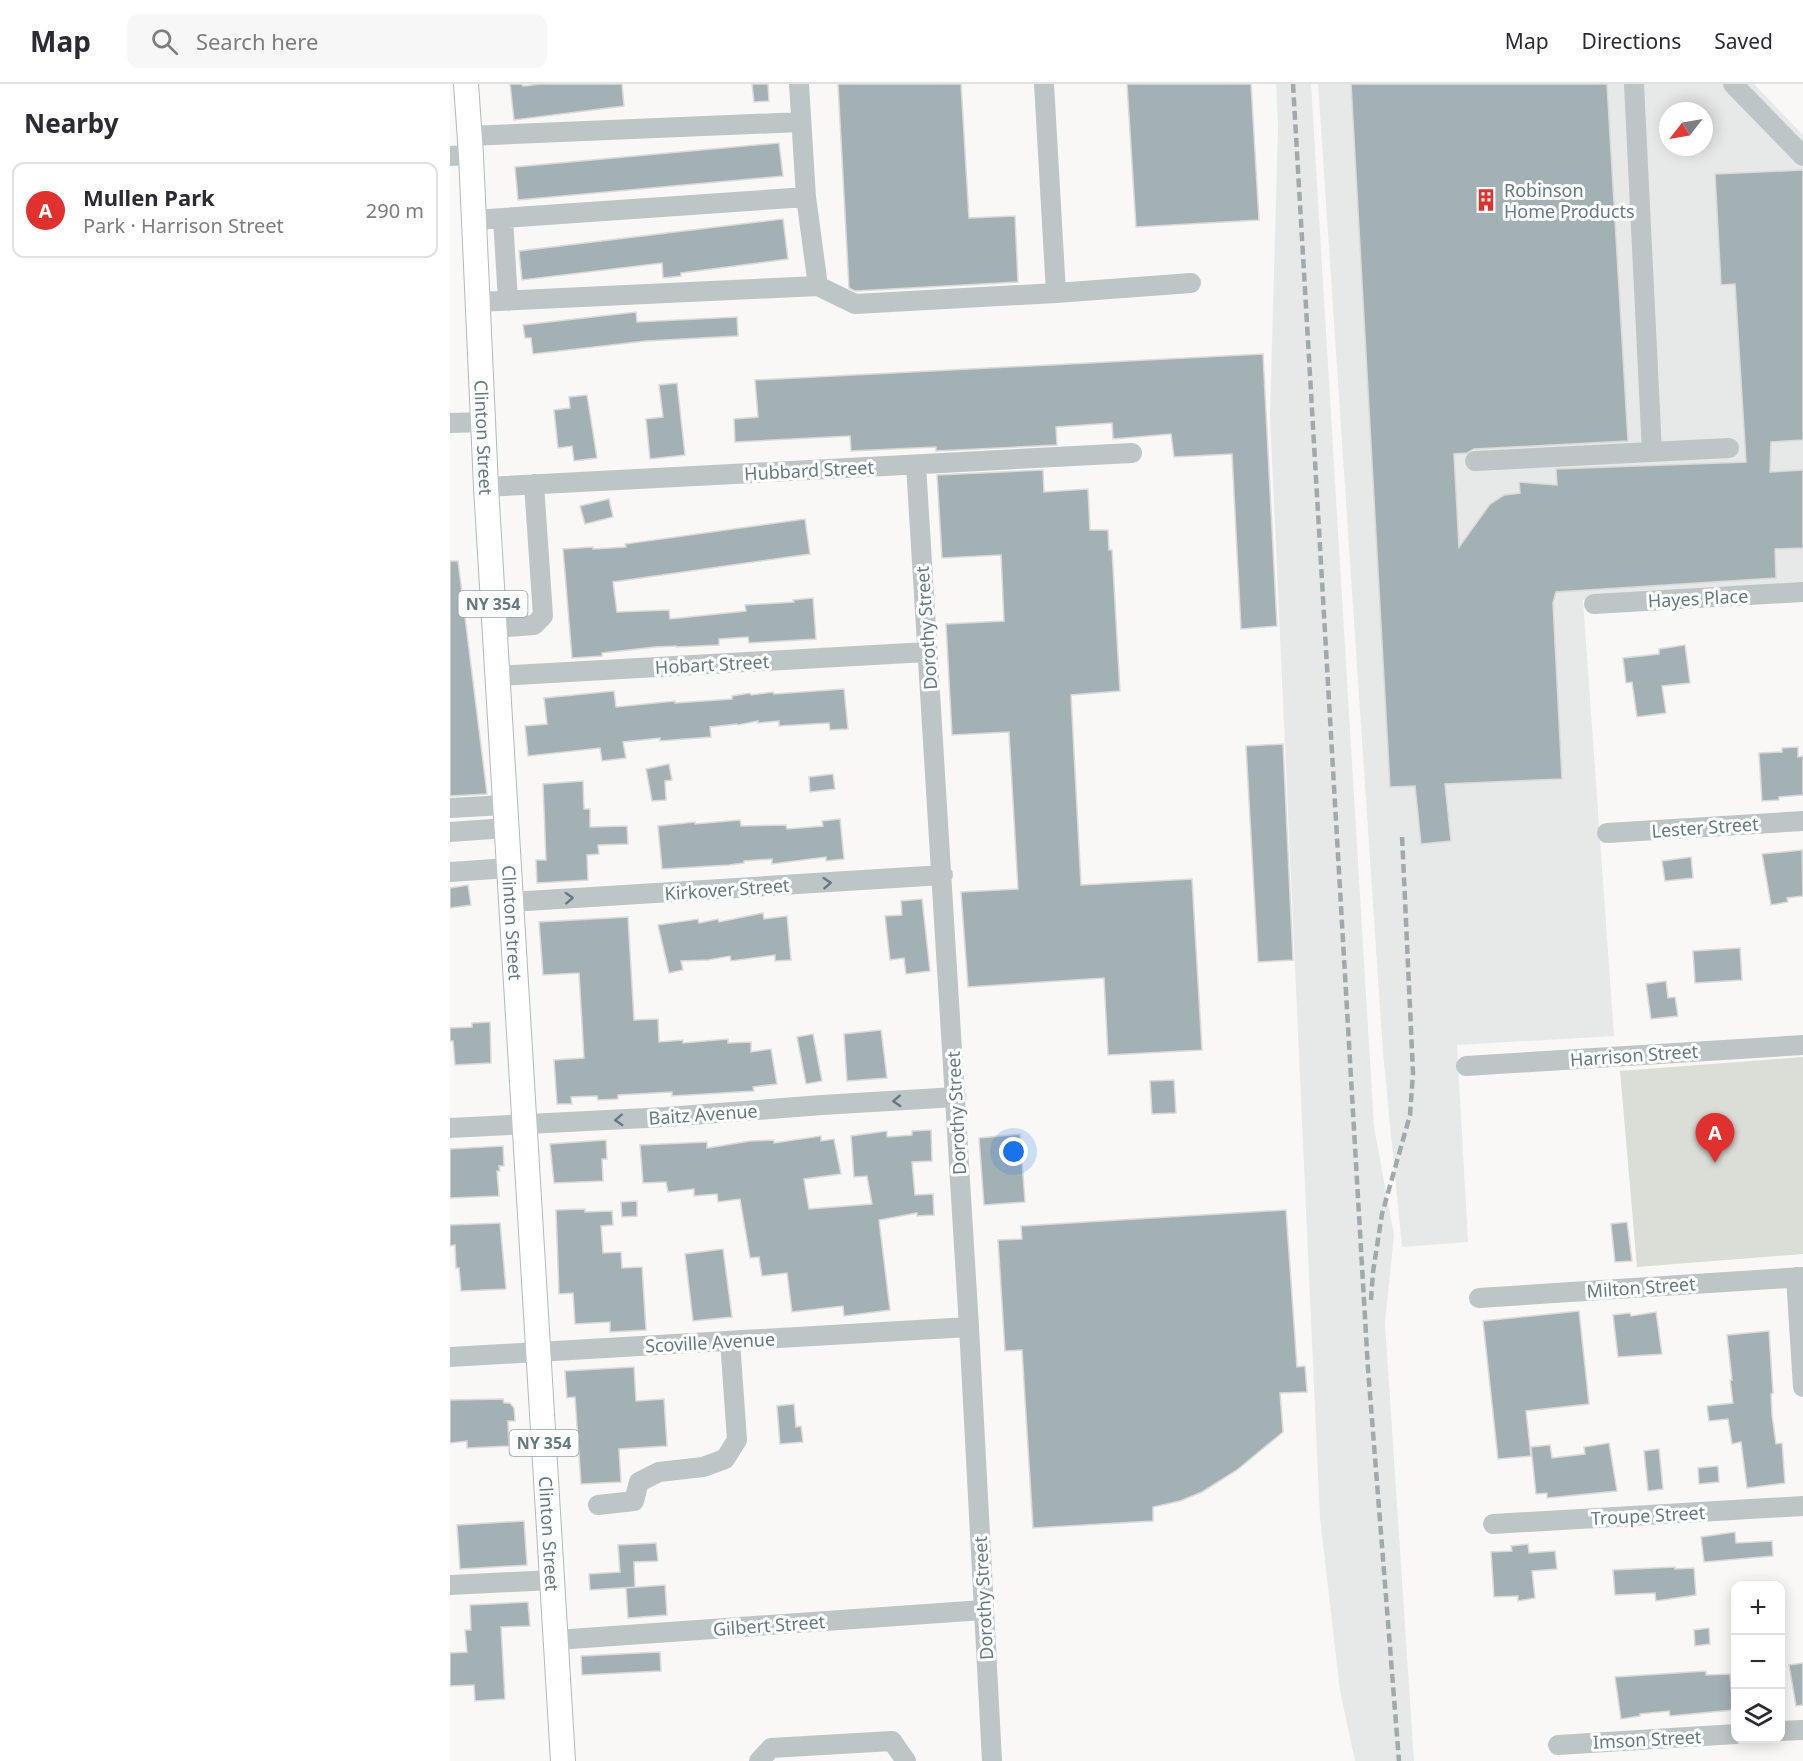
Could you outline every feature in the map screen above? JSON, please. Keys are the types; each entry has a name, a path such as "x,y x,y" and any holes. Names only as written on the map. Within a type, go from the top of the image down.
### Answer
{"main road":[{"name":"Clinton Street","path":"466,84 463,149 474,220 494,628 563,1761"}],"street":[{"path":"799,84 806,197 818,286"},
{"path":"1044,84 1056,293"},
{"path":"1634,84 1652,452"},
{"path":"1732,84 1803,156"},
{"path":"463,149 801,122"},
{"path":"474,220 806,197"},
{"path":"503,218 508,301"},
{"path":"477,302 818,286 855,304 1191,283"},
{"path":"450,423 483,422"},
{"path":"1475,461 1729,448"},
{"name":"Hubbard Street","path":"486,487 1132,453"},
{"name":"Dorothy Street","path":"916,465 956,1097 992,1761"},
{"path":"494,628 534,625 543,616 534,484"},
{"name":"Hayes Place","path":"1594,604 1803,592"},
{"name":"Hobart Street","path":"497,676 927,652"},
{"path":"450,808 505,805"},
{"name":"Lester Street","path":"1607,833 1803,820"},
{"path":"450,832 506,828"},
{"path":"450,872 509,868"},
{"name":"Kirkover Street","path":"511,902 942,875"},
{"name":"Harrison Street","path":"1466,1066 1803,1045"},
{"name":"Baitz Avenue","path":"450,1128 666,1117 956,1097"},
{"path":"1800,1277 1803,1387"},
{"name":"Milton Street","path":"1479,1298 1800,1277"},
{"name":"Scoville Avenue","path":"450,1357 969,1327"},
{"path":"598,1505 634,1501 639,1482 659,1472 703,1467 725,1459 737,1440 730,1341"},
{"name":"Troupe Street","path":"1493,1524 1803,1506"},
{"path":"450,1585 552,1580"},
{"name":"Gilbert Street","path":"556,1640 983,1611"},
{"path":"1785,1731 1803,1730"},
{"name":"Imson Street","path":"1558,1745 1609,1751 1731,1735"},
{"path":"759,1761 771,1748 892,1741 906,1761"}],"shaded area":[{"path":"1276,84 1311,84 1374,1127 1394,1235 1385,1323 1414,1761 1355,1761 1340,1691 1320,1518 1270,415 1278,128"},
{"path":"1318,84 1754,84 1803,135 1803,582 1583,600 1614,1036 1457,1045 1468,1242 1402,1247 1383,1053"},
{"path":"1803,1057 1803,1254 1637,1267 1620,1071"}],"building":[{"path":"510,84 522,84 523,86 622,84 624,106 514,120"},
{"path":"752,84 768,84 769,101 754,102"},
{"path":"838,84 961,84 969,218 1015,216 1018,282 855,291 849,288"},
{"path":"1127,84 1251,84 1259,220 1136,227"},
{"path":"1351,84 1607,84 1628,441 1474,449 1467,453 1454,454 1459,547 1490,504 1504,495 1520,493 1519,482 1557,485 1556,469 1746,462 1735,284 1721,285 1715,174 1803,170 1803,440 1771,442 1770,472 1803,470 1803,548 1775,549 1776,578 1556,592 1553,603 1562,779 1445,784 1451,841 1421,844 1415,786 1390,787"},
{"path":"779,143 783,176 518,200 515,167"},
{"path":"783,219 788,259 681,273 681,276 663,278 662,263 522,280 519,251"},
{"path":"636,312 637,322 737,317 738,336 646,341 533,354 531,338 525,338 523,325"},
{"path":"1263,354 1277,626 1241,629 1232,454 1174,457 1171,434 1113,439 1112,423 1056,427 1057,445 936,451 936,447 851,451 850,436 735,442 734,419 758,417 755,380"},
{"path":"677,383 685,455 650,459 646,419 663,417 659,385"},
{"path":"587,395 597,458 574,461 572,446 558,448 554,410 570,408 569,397"},
{"path":"1043,470 1044,492 1088,489 1090,530 1108,530 1109,550 1112,550 1120,691 1071,695 1081,885 1192,879 1202,1050 1108,1055 1104,978 968,987 961,892 1018,889 1009,732 952,735 946,624 1004,621 1001,555 942,558 937,475"},
{"path":"609,499 613,517 585,524 580,506"},
{"path":"805,519 810,554 613,582 617,612 669,610 670,619 746,611 745,605 794,602 793,600 813,598 816,639 749,643 748,637 719,639 719,645 655,647 602,653 602,656 572,658 563,549 626,547 625,544"},
{"path":"450,561 458,561 487,794 450,796"},
{"path":"1685,645 1690,683 1662,686 1666,713 1637,717 1632,682 1626,683 1623,658 1659,654 1659,649"},
{"path":"844,689 848,729 830,730 829,723 779,726 779,721 758,723 758,721 710,727 711,737 660,741 660,738 623,742 626,758 602,761 600,748 528,756 525,726 547,724 544,698 614,691 616,707 675,701 675,703 732,699 732,696 750,693 751,695"},
{"path":"1283,744 1293,960 1258,962 1246,746"},
{"path":"1798,747 1798,757 1803,756 1803,795 1762,801 1759,753 1782,752 1782,748"},
{"path":"669,764 672,780 665,781 666,800 652,801 646,769"},
{"path":"833,774 835,789 810,792 809,777"},
{"path":"583,781 584,809 590,809 590,827 627,826 628,844 598,845 599,854 587,855 588,880 537,883 536,860 546,860 543,784"},
{"path":"840,819 844,859 826,861 826,857 772,864 772,859 744,861 744,863 729,865 662,869 658,826 740,820 741,826 786,825 787,829 823,826 822,821"},
{"path":"1802,850 1803,896 1787,898 1788,902 1771,905 1762,854"},
{"path":"1691,857 1693,878 1665,881 1662,861"},
{"path":"468,885 471,905 450,908 450,888"},
{"path":"922,899 930,971 906,974 904,958 890,960 885,916 902,915 901,901"},
{"path":"763,913 764,919 787,916 791,960 775,961 775,955 731,961 730,956 681,961 683,970 669,973 658,925 698,919 699,923 718,919 719,922"},
{"path":"628,917 634,1020 658,1019 659,1042 683,1040 683,1043 728,1039 728,1043 751,1042 751,1052 771,1049 777,1084 753,1087 754,1091 672,1096 672,1092 618,1095 618,1099 598,1100 597,1096 571,1097 572,1104 557,1104 554,1060 584,1058 579,973 543,975 539,922"},
{"path":"1740,948 1742,980 1695,983 1693,951"},
{"path":"1666,981 1668,998 1675,997 1678,1016 1651,1019 1646,984"},
{"path":"490,1022 491,1063 455,1065 450,1028 472,1027 472,1023"},
{"path":"881,1030 887,1078 847,1081 844,1034"},
{"path":"813,1034 822,1081 806,1084 797,1037"},
{"path":"1174,1080 1176,1113 1152,1114 1150,1081"},
{"path":"931,1130 932,1161 912,1162 915,1195 933,1194 934,1215 917,1216 917,1213 879,1220 890,1310 844,1316 843,1306 792,1312 787,1273 762,1276 759,1257 750,1258 740,1199 718,1202 717,1194 694,1196 694,1189 668,1192 666,1182 643,1183 640,1145 707,1142 707,1148 750,1141 774,1140 774,1143 821,1136 821,1141 834,1139 841,1174 804,1179 809,1209 872,1204 867,1176 854,1177 851,1136 887,1131 887,1137 912,1135 912,1131"},
{"path":"1020,1134 1025,1202 984,1205 979,1138"},
{"path":"606,1140 607,1159 602,1159 603,1181 554,1183 550,1144"},
{"path":"503,1146 504,1166 499,1166 500,1171 497,1171 499,1196 450,1198 450,1149"},
{"path":"637,1201 637,1216 622,1217 621,1202"},
{"path":"585,1209 585,1212 612,1211 613,1225 601,1226 603,1253 621,1252 622,1268 642,1267 646,1330 610,1332 610,1322 575,1324 573,1293 559,1294 556,1210"},
{"path":"1286,1210 1297,1367 1305,1366 1307,1392 1280,1393 1283,1432 1237,1470 1202,1492 1180,1501 1153,1507 1153,1521 1033,1528 1022,1350 1005,1351 998,1240 1022,1239 1021,1226"},
{"path":"1627,1222 1632,1261 1615,1262 1611,1224"},
{"path":"500,1223 506,1289 461,1291 459,1268 456,1268 455,1245 450,1246 450,1225"},
{"path":"723,1249 732,1317 693,1321 685,1254"},
{"path":"1579,1311 1589,1404 1526,1411 1531,1456 1498,1459 1483,1321"},
{"path":"1656,1312 1662,1354 1618,1357 1613,1315 1630,1313 1631,1316"},
{"path":"1769,1331 1772,1415 1776,1444 1782,1443 1785,1483 1747,1488 1741,1442 1732,1444 1728,1419 1709,1421 1707,1406 1733,1403 1727,1335"},
{"path":"634,1367 636,1401 664,1399 667,1446 619,1449 621,1482 581,1484 575,1397 567,1398 565,1371"},
{"path":"503,1399 504,1403 510,1403 514,1408 515,1421 508,1421 509,1446 467,1448 467,1441 450,1443 450,1400"},
{"path":"794,1404 796,1427 801,1426 803,1442 780,1444 777,1406"},
{"path":"1609,1443 1617,1491 1547,1498 1547,1493 1536,1494 1531,1447 1550,1445 1552,1458 1585,1454 1584,1447"},
{"path":"1659,1449 1663,1489 1648,1491 1644,1451"},
{"path":"1718,1466 1719,1482 1699,1484 1698,1468"},
{"path":"524,1521 527,1565 460,1569 457,1525"},
{"path":"1735,1532 1736,1543 1772,1541 1773,1556 1704,1562 1701,1537"},
{"path":"656,1543 658,1561 634,1562 635,1587 590,1590 589,1574 620,1572 618,1545"},
{"path":"1528,1544 1529,1553 1555,1551 1557,1569 1532,1571 1535,1598 1518,1601 1518,1596 1494,1597 1491,1552 1512,1551 1511,1546"},
{"path":"1675,1567 1675,1569 1694,1568 1696,1595 1656,1601 1655,1593 1615,1595 1613,1570"},
{"path":"665,1585 667,1615 628,1618 626,1588"},
{"path":"528,1602 530,1626 501,1627 505,1699 475,1701 474,1685 450,1686 450,1653 467,1652 465,1630 471,1630 470,1605"},
{"path":"1709,1628 1710,1644 1695,1646 1694,1630"},
{"path":"660,1652 661,1671 582,1675 581,1656"},
{"path":"1803,1663 1803,1705 1796,1706 1789,1665"},
{"path":"1706,1671 1706,1675 1730,1674 1731,1710 1670,1716 1669,1711 1640,1714 1640,1716 1621,1719 1615,1677"}],"railway":[{"path":"1293,84 1368,1369 1399,1761"},
{"path":"1371,1300 1382,1214 1410,1115 1413,1073 1402,835"}],"place":[{"name":"Robinson Home Products","path":"1486,200"},
{"name":"Mullen Park","path":"1715,1163"}]}
